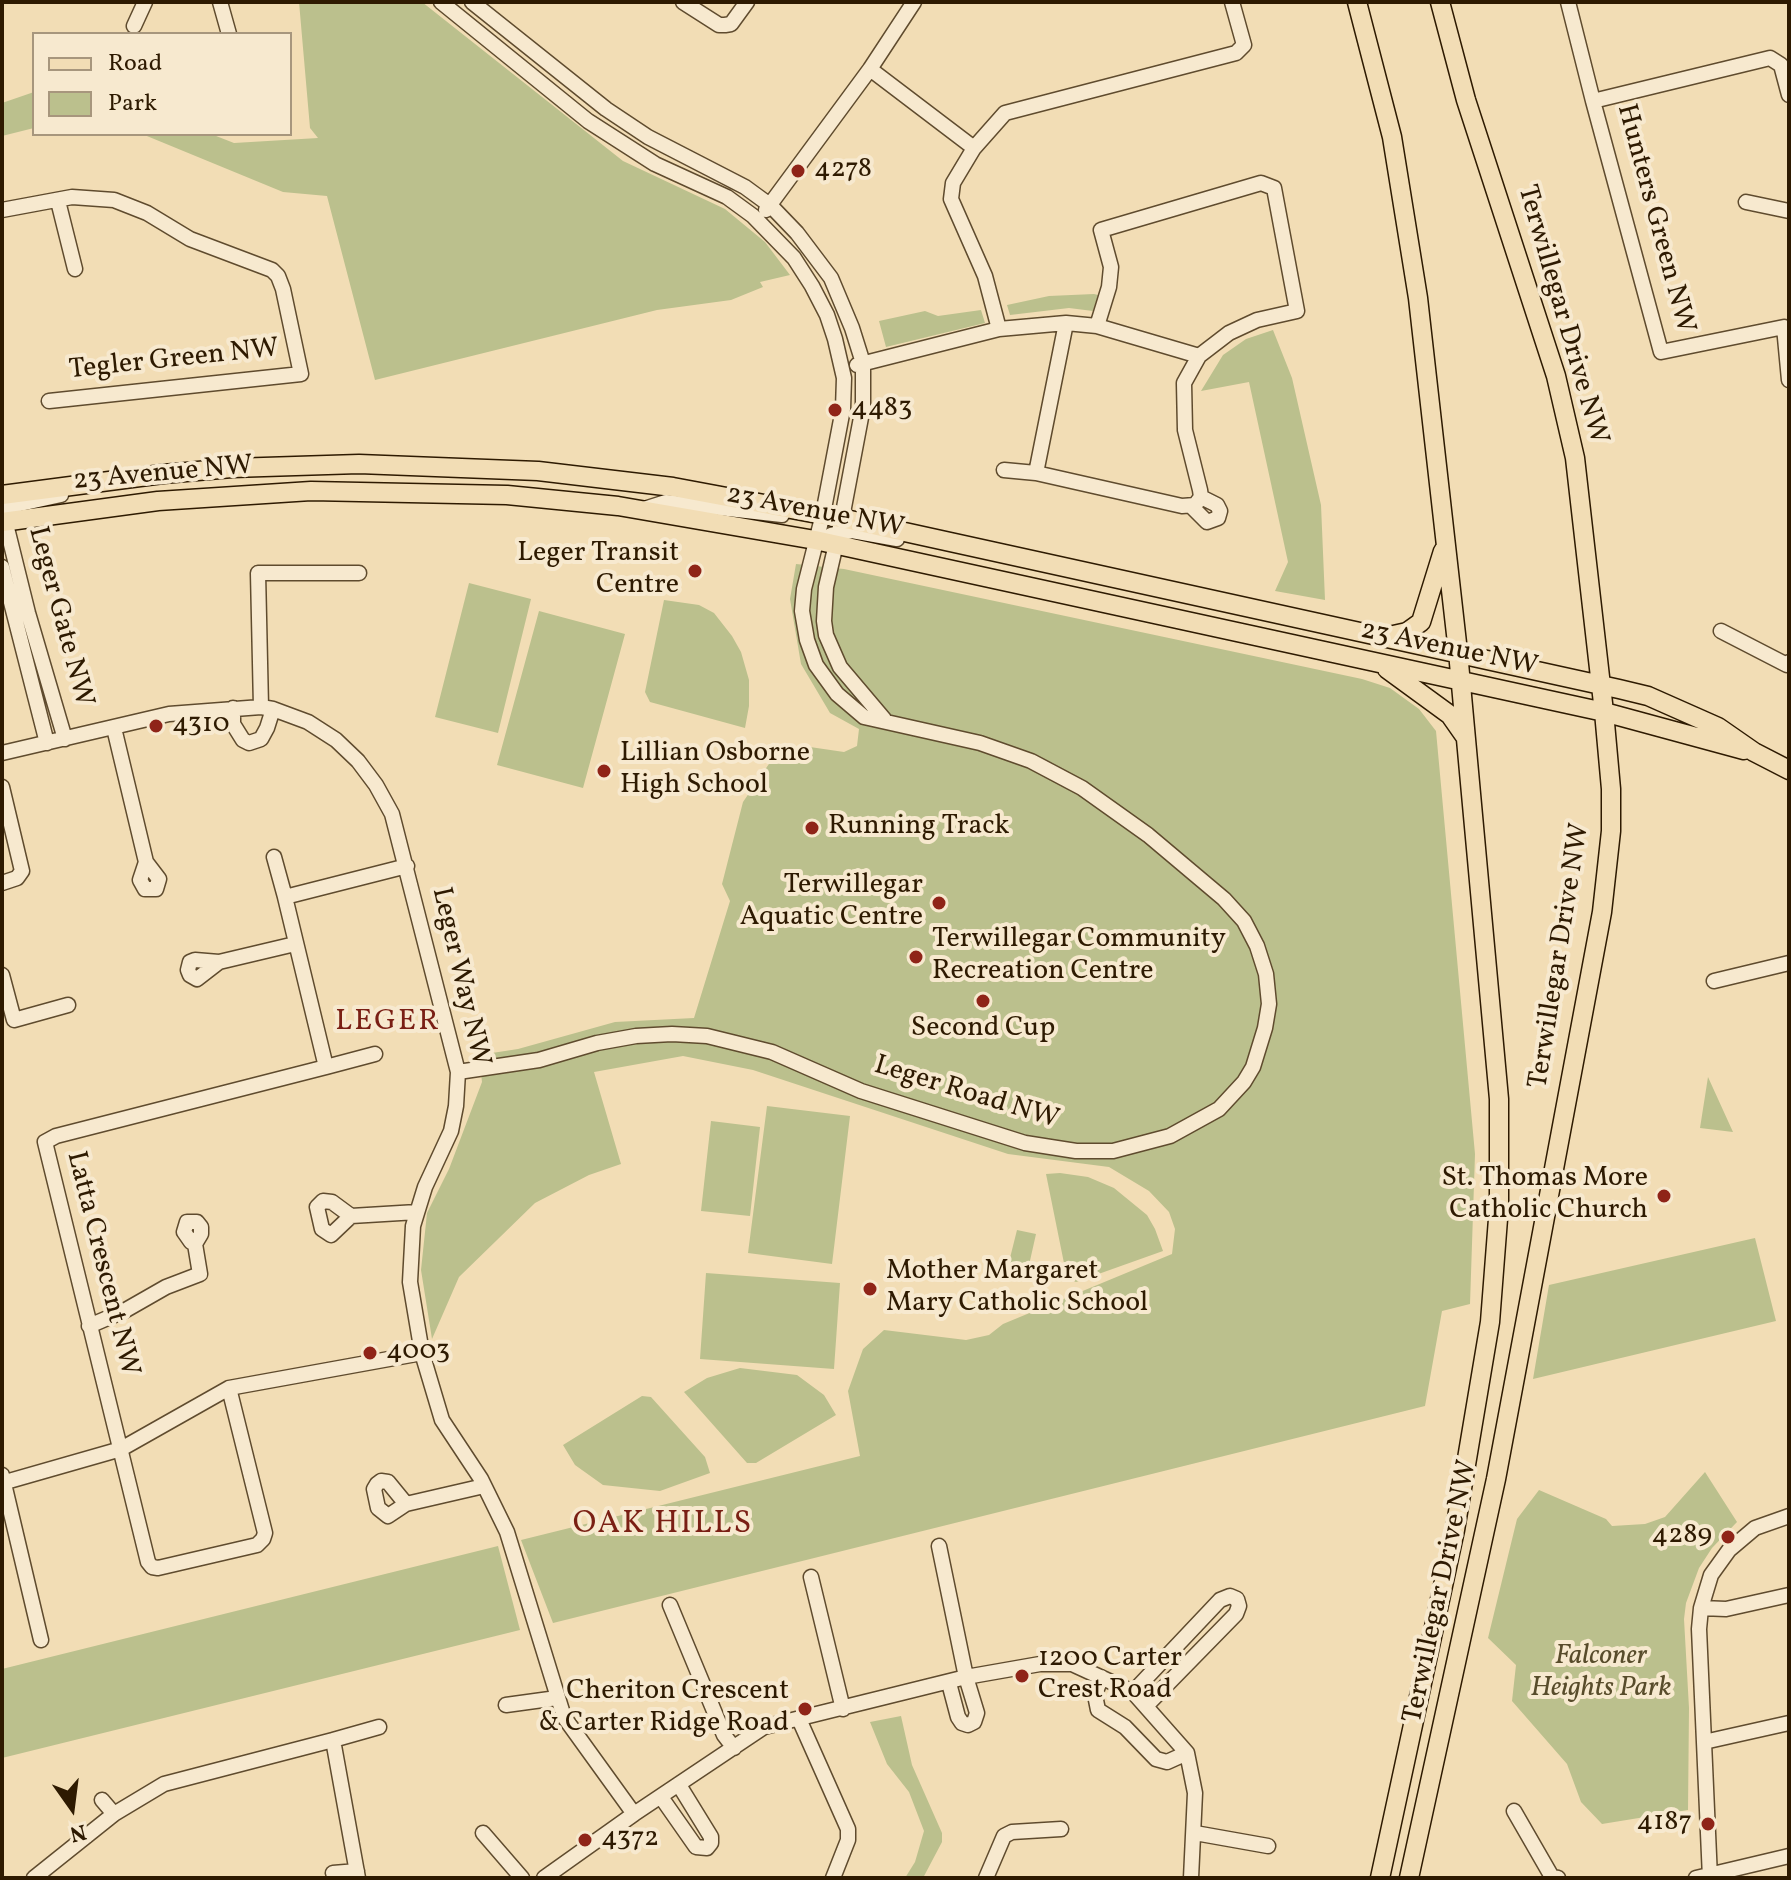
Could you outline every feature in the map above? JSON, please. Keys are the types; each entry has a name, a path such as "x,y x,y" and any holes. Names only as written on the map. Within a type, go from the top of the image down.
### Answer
{"main road":[{"name":"Terwillegar Drive NW","path":"1357,2 1392,137 1411,244 1458,652 1499,1099 1499,1206 1490,1322 1455,1530 1380,1878"},
{"name":"Terwillegar Drive NW","path":"1409,1878 1496,1479 1602,912 1611,831 1611,789 1604,712 1575,458 1556,376 1466,100 1440,2"},
{"name":"23 Avenue NW","path":"2,495 232,468 359,464 509,469 673,487 1378,664 1604,712 1754,752"},
{"name":"23 Avenue NW","path":"3,515 311,491 507,495 642,509 815,540 832,526 1024,558 1601,684 1674,706 1718,727 1754,752"},
{"path":"1386,637 1407,632 1421,622 1445,541"},
{"path":"1378,664 1450,715 1459,725 1466,743"},
{"path":"1754,752 1789,770"}],"street":[{"path":"134,26 145,2"},
{"path":"220,2 228,32"},
{"path":"441,2 588,121 655,164 727,197 757,220 794,258 812,286 831,328 842,370 843,409 823,607 826,635 840,667 884,719"},
{"path":"472,2 606,109 648,137 745,187 771,206 797,233 831,278 863,363 863,407 832,526"},
{"path":"683,2 719,25 725,25 731,24 747,2"},
{"path":"757,220 771,206 870,69 914,2"},
{"path":"999,329 985,276 951,199 953,183 974,148 1005,113 1236,53 1244,45 1232,2"},
{"path":"1568,2 1593,101"},
{"name":"Hunters Green NW","path":"1789,95 1781,65 1770,58 1593,101 1661,352 1784,327 1789,380"},
{"path":"870,69 974,148"},
{"path":"1004,470 1196,502 1185,430 1184,383 1199,356 1229,333 1257,320 1297,311 1274,188 1261,183 1101,230 1111,267 1109,287 1097,326"},
{"name":"Tegler Green NW","path":"2,210 72,197 99,198 131,205 209,253 263,265 278,276 301,374 49,401"},
{"path":"58,201 75,269"},
{"path":"1746,202 1789,211"},
{"path":"842,370 999,329 1066,323 1097,326 1199,356"},
{"path":"1036,473 1066,323"},
{"path":"3,515 163,474"},
{"path":"642,509 666,502 832,526"},
{"name":"Leger Gate NW","path":"3,515 15,617 65,739"},
{"name":"Leger Road NW","path":"458,1072 528,1062 636,1036 707,1036 772,1052 861,1091 975,1128 1025,1143 1076,1151 1113,1151 1187,1129 1219,1109 1244,1082 1253,1067 1267,1020 1266,974 1257,946 1244,921 1224,899 1148,835 1082,788 1031,761 980,743 901,726 884,719 864,717 852,708 837,694 816,665 807,640 802,611 815,540"},
{"name":"Leger Gate NW","path":"2,567 47,743"},
{"path":"233,708 233,724 243,740 249,743 261,739 267,728 267,708 258,573 359,573"},
{"path":"1721,631 1787,665 1789,662"},
{"name":"Leger Way NW","path":"2,753 169,714 267,708 308,722 336,740 358,761 376,785 392,814 407,866 458,1072 451,1131 425,1187 410,1247 410,1282 422,1353 442,1420 484,1486 507,1532 564,1717 634,1814"},
{"path":"114,728 146,862"},
{"path":"2,787 22,871 17,878 2,883"},
{"path":"274,857 326,1067"},
{"path":"285,897 407,866"},
{"path":"219,962 295,944"},
{"path":"1714,981 1789,963"},
{"path":"2,975 14,1020 68,1005"},
{"name":"Latta Crescent NW","path":"229,1388 265,1533 257,1545 152,1567 148,1562 45,1142 48,1138 375,1054"},
{"path":"351,1216 417,1212"},
{"path":"89,1326 124,1311 166,1287 200,1274 195,1244"},
{"path":"41,1640 3,1480 121,1449 229,1388 422,1353"},
{"path":"406,1504 484,1486"},
{"path":"1789,1516 1755,1528 1729,1550 1711,1575 1701,1608 1705,1877 1789,1856"},
{"path":"939,1546 977,1720 968,1725 962,1723 949,1683"},
{"path":"811,1577 843,1709"},
{"path":"1701,1608 1733,1608 1789,1595"},
{"path":"1133,1692 1220,1600 1230,1596 1237,1599 1239,1606 1236,1614 1146,1706"},
{"path":"670,1605 724,1735 734,1748"},
{"path":"553,1876 634,1814 764,1727 966,1677 1040,1664 1072,1664 1133,1692 1187,1753 1195,1793 1191,1878"},
{"path":"1101,1677 1095,1695 1098,1710 1135,1736 1156,1759 1167,1762 1187,1753"},
{"path":"506,1705 557,1698"},
{"path":"799,1719 848,1829 848,1840 833,1878"},
{"path":"1704,1742 1789,1723"},
{"path":"34,1878 114,1814 164,1784 379,1727"},
{"path":"333,1740 358,1875 333,1873"},
{"path":"661,1797 696,1847 707,1848 711,1837 679,1785"},
{"path":"102,1800 114,1814"},
{"path":"1514,1811 1552,1877 1558,1878"},
{"path":"986,1878 1004,1836 1012,1832 1061,1829"},
{"path":"483,1833 522,1878"},
{"path":"1195,1833 1268,1846"}],"green space":[{"path":"299,2 422,2 623,161 725,209 765,242 790,275 760,282 763,287 731,300 657,310 375,380 327,196 283,192 147,136 216,136 234,143 318,138 310,128"},
{"path":"32,93 32,128 2,136 2,103"},
{"path":"1098,295 1093,311 1069,308 1010,315 1007,305 1049,296"},
{"path":"981,310 985,323 886,347 879,321 925,311 938,316"},
{"path":"1273,330 1292,378 1321,505 1325,600 1275,591 1288,562 1249,382 1201,391 1223,355 1246,339"},
{"path":"796,564 844,569 1362,679 1390,688 1419,709 1436,731 1475,1154 1470,1304 1442,1311 1425,1406 553,1623 521,1540 860,1456 848,1391 863,1349 884,1330 966,1340 989,1335 1003,1324 1172,1254 1175,1229 1169,1212 1149,1191 1109,1167 1008,1154 753,1070 683,1056 594,1072 621,1164 589,1175 535,1203 459,1277 432,1339 421,1270 427,1213 449,1169 482,1082 479,1055 518,1049 615,1022 694,1018 730,901 722,884 743,802 773,758 810,747 844,752 857,746 859,729 830,713 801,664 790,599"},
{"path":"469,583 531,599 498,733 435,717"},
{"path":"664,600 699,605 714,613 732,636 741,652 749,680 745,728 650,702 645,692"},
{"path":"539,611 625,634 583,788 497,765"},
{"path":"1708,1077 1733,1132 1700,1128"},
{"path":"767,1106 850,1116 832,1264 748,1253"},
{"path":"711,1121 760,1127 750,1216 701,1211"},
{"path":"1046,1174 1088,1177 1114,1188 1147,1215 1163,1251 1076,1282 1067,1278"},
{"path":"1017,1230 1036,1234 1027,1274 1007,1270"},
{"path":"1755,1238 1776,1321 1533,1379 1549,1285"},
{"path":"706,1273 840,1283 834,1369 700,1359"},
{"path":"740,1368 797,1375 824,1395 836,1415 756,1463 747,1463 684,1392 707,1378"},
{"path":"642,1396 651,1397 705,1457 710,1473 660,1491 603,1485 575,1465 563,1445"},
{"name":"Falconer Heights Park","path":"1705,1472 1737,1522 1712,1548 1699,1568 1686,1603 1688,1810 1602,1824 1581,1802 1567,1764 1512,1701 1516,1665 1488,1638 1517,1519 1539,1490 1606,1519 1612,1526 1645,1524 1665,1517"},
{"path":"498,1546 520,1630 2,1758 2,1669"},
{"path":"901,1716 912,1765 942,1833 942,1842 923,1878 905,1878 915,1862 924,1831 909,1792 887,1764 870,1722"}],"place":[{"name":"4278","path":"798,171"},
{"name":"4483","path":"835,410"},
{"name":"Leger Transit Centre","path":"695,571"},
{"name":"4310","path":"156,726"},
{"name":"Lillian Osborne High School","path":"604,771"},
{"name":"Running Track","path":"812,828"},
{"name":"Terwillegar Aquatic Centre","path":"939,903"},
{"name":"Terwillegar Community Recreation Centre","path":"916,957"},
{"name":"Second Cup","path":"983,1001"},
{"name":"St. Thomas More Catholic Church","path":"1664,1196"},
{"name":"Mother Margaret Mary Catholic School","path":"870,1289"},
{"name":"4003","path":"370,1353"},
{"name":"4289","path":"1728,1537"},
{"name":"1200 Carter Crest Road","path":"1022,1676"},
{"name":"Cheriton Crescent & Carter Ridge Road","path":"805,1709"},
{"name":"4187","path":"1708,1824"},
{"name":"4372","path":"585,1840"}],"district":[{"name":"LEGER","path":"388,1023"},
{"name":"OAK HILLS","path":"663,1526"}]}
